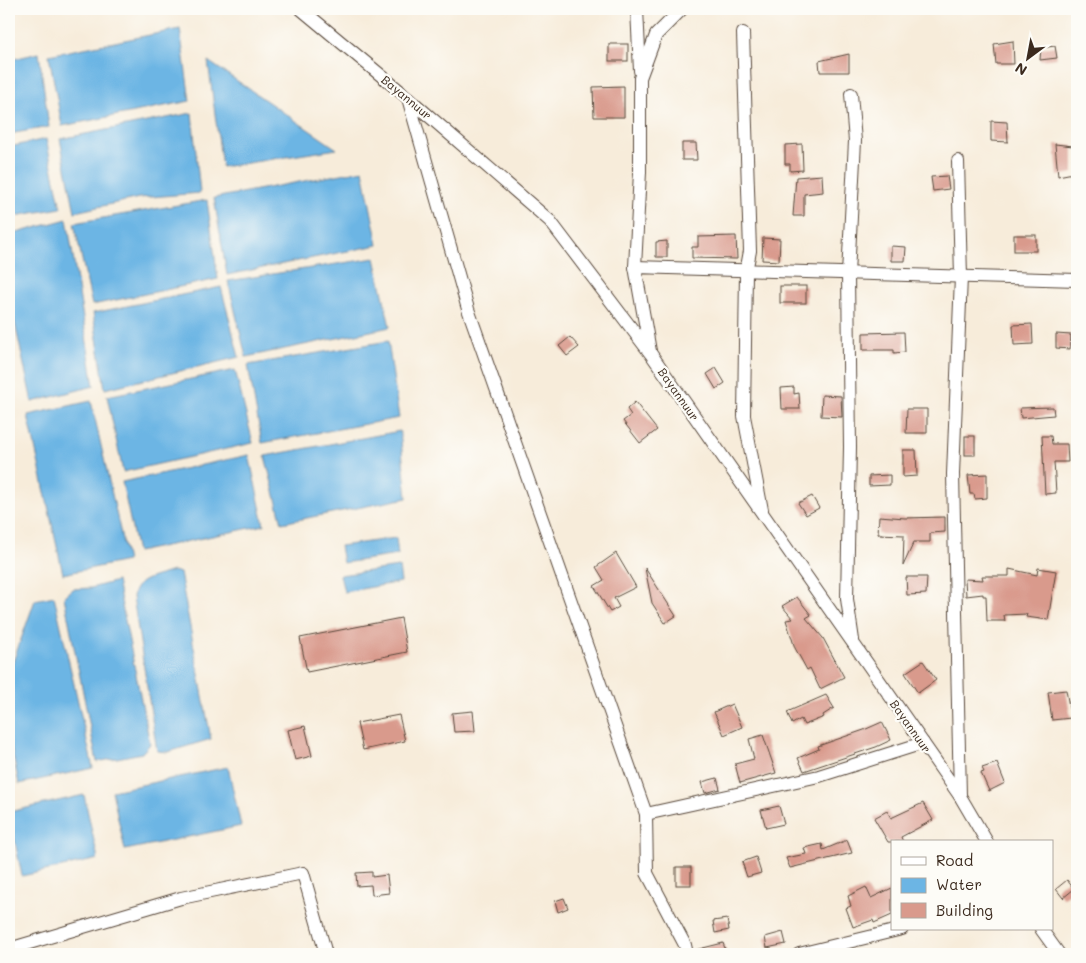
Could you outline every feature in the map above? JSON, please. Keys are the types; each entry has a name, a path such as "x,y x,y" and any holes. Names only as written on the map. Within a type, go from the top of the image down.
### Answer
{"street":[{"name":"Bayannuur","path":"301,9 407,97 550,221 651,354 960,796 986,840"},
{"path":"637,9 640,78 640,172 635,268 651,354"},
{"path":"640,78 656,35 682,9"},
{"path":"743,33 750,251 746,272 744,416 763,515"},
{"path":"851,94 855,140 848,274 850,447 847,598 854,644"},
{"path":"407,97 468,309 646,814 647,873 686,945 687,954"},
{"path":"958,161 961,278 953,474 960,796"},
{"path":"635,268 1077,280"},
{"path":"646,814 819,776 923,743"},
{"path":"9,949 181,898 303,873 326,954"},
{"path":"798,954 898,930"},
{"path":"1042,930 1059,954"}],"water":[{"path":"180,29 190,101 62,126 49,55"},
{"path":"39,53 49,127 9,134 9,60"},
{"path":"208,61 337,149 222,167"},
{"path":"192,113 200,193 139,198 75,212 60,139"},
{"path":"46,139 61,208 9,217 9,147"},
{"path":"363,170 378,245 227,275 214,198"},
{"path":"207,200 218,279 92,305 74,223"},
{"path":"67,219 94,386 32,402 9,296 9,235"},
{"path":"375,258 390,327 246,357 228,281"},
{"path":"221,287 239,357 105,389 93,313"},
{"path":"388,341 399,418 262,443 248,365"},
{"path":"235,370 253,443 123,472 107,396"},
{"path":"91,401 127,561 63,574 28,415"},
{"path":"400,431 407,498 282,523 265,456"},
{"path":"249,455 264,525 137,552 122,482"},
{"path":"396,538 398,555 343,563 340,546"},
{"path":"399,567 401,582 344,592 340,575"},
{"path":"173,571 180,573 211,739 168,752 157,751 133,597 142,582"},
{"path":"117,581 150,744 142,753 97,762 64,597 73,589 91,588"},
{"path":"54,596 93,768 19,784 9,737 9,673 35,600"},
{"path":"228,767 241,826 125,850 112,791"},
{"path":"84,795 98,859 22,876 9,812"}],"building":[{"path":"1013,41 1014,64 996,64 994,44"},
{"path":"609,44 628,44 628,61 609,61"},
{"path":"1055,46 1057,58 1040,60 1041,48"},
{"path":"849,54 849,72 820,72 819,61"},
{"path":"624,86 624,117 594,117 593,87"},
{"path":"991,121 1007,122 1008,142 991,141"},
{"path":"682,143 696,143 697,160 682,160"},
{"path":"802,144 803,170 790,171 790,164 785,164 785,145"},
{"path":"1055,144 1073,146 1073,173 1058,176"},
{"path":"822,175 823,192 804,194 804,216 793,216 796,177"},
{"path":"947,176 949,189 933,191 931,177"},
{"path":"1014,235 1036,235 1036,251 1014,251"},
{"path":"736,236 737,259 692,258 692,247 698,247 698,237"},
{"path":"763,238 780,239 779,261 762,260"},
{"path":"667,241 667,257 656,257 656,242"},
{"path":"891,246 906,247 905,261 891,261"},
{"path":"780,286 806,286 806,303 780,303"},
{"path":"1032,324 1033,344 1014,345 1013,325"},
{"path":"904,332 905,352 894,353 894,350 863,350 863,333"},
{"path":"1056,334 1071,335 1070,349 1056,348"},
{"path":"570,337 579,347 567,356 559,346"},
{"path":"716,368 725,383 716,389 707,374"},
{"path":"794,387 794,394 799,393 800,409 782,409 781,388"},
{"path":"822,395 841,396 842,417 821,416"},
{"path":"635,402 657,430 640,443 623,421 631,415 627,409"},
{"path":"1053,407 1054,415 1021,418 1020,408"},
{"path":"907,409 927,409 927,433 906,433"},
{"path":"965,436 975,436 975,455 965,455"},
{"path":"1042,436 1051,436 1052,444 1067,444 1068,462 1054,462 1056,493 1045,494"},
{"path":"903,450 916,450 917,476 903,477"},
{"path":"987,474 987,498 975,499 974,494 970,494 968,475"},
{"path":"890,475 890,485 869,486 869,476"},
{"path":"812,496 819,508 806,515 798,503"},
{"path":"879,516 905,518 945,517 945,532 930,533 930,542 914,542 903,566 904,535 878,534"},
{"path":"616,553 636,587 614,598 619,607 610,612 594,586 604,580 596,567"},
{"path":"645,568 676,616 665,623 652,603"},
{"path":"1038,568 1056,571 1048,620 1026,617 1027,614 1004,615 1005,621 987,621 986,596 983,596 983,594 966,596 965,579 983,580 982,576 1009,576 1009,569 1037,575"},
{"path":"906,577 927,577 926,594 907,595"},
{"path":"797,597 811,615 806,618 823,638 844,677 820,689 810,668 807,670 795,648 786,620 793,619 782,606"},
{"path":"401,618 407,652 307,672 300,638"},
{"path":"923,661 936,680 918,693 905,673"},
{"path":"1066,690 1071,718 1052,720 1048,692"},
{"path":"826,695 834,708 823,715 824,717 804,725 801,719 792,724 787,712"},
{"path":"732,704 742,727 724,735 714,712"},
{"path":"473,711 475,731 454,732 452,713"},
{"path":"399,715 405,741 363,750 357,723"},
{"path":"882,722 891,740 876,747 804,771 798,758 819,749 818,746"},
{"path":"305,726 312,756 295,760 288,730"},
{"path":"763,735 776,773 740,783 735,764 754,759 749,739"},
{"path":"997,763 1005,783 989,791 981,773 984,772 982,768"},
{"path":"717,778 720,789 705,793 702,782"},
{"path":"923,803 933,820 901,837 902,840 891,840 891,842 888,842 874,818 887,811 891,818"},
{"path":"779,806 784,824 766,828 761,810"},
{"path":"847,840 852,853 790,868 786,858 806,854 804,848 822,844 823,850"},
{"path":"756,857 761,873 747,877 742,862"},
{"path":"676,867 691,867 691,885 676,885"},
{"path":"372,872 372,877 387,875 389,893 372,895 371,885 357,886 356,873"},
{"path":"1067,880 1074,889 1063,898 1056,889"},
{"path":"866,887 871,898 891,888 891,915 874,923 873,920 853,927 846,908 851,906 848,896"},
{"path":"564,898 568,908 558,912 555,901"},
{"path":"727,919 729,930 715,933 713,921"},
{"path":"783,932 786,944 767,948 765,937"},
{"path":"723,943 727,954 695,954 695,950"}]}
